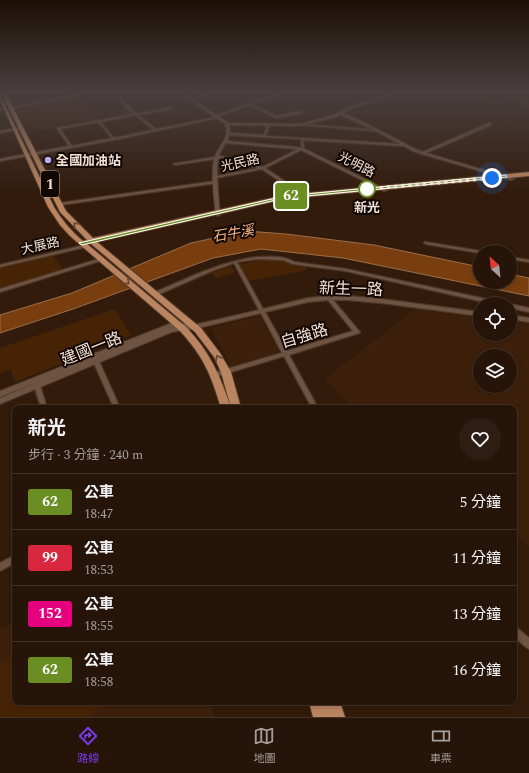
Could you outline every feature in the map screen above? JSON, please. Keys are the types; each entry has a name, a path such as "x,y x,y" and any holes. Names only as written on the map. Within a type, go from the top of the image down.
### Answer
{"main road":[{"name":"1","path":"13,125 43,191 62,224 83,245 198,344 210,362 216,375 225,405"},
{"name":"1","path":"19,125 68,217 115,261 194,327 217,355 226,372 235,405"},
{"path":"35,172 43,171"},
{"path":"429,185 506,176 529,176"},
{"path":"83,245 303,196 529,176"},
{"path":"43,191 52,189"},
{"path":"318,705 321,717"},
{"path":"333,705 337,717"}],"street":[{"path":"70,147 58,129 78,125"},
{"path":"101,125 114,139"},
{"path":"149,125 155,130"},
{"path":"0,160 114,139 176,125"},
{"path":"218,214 216,179 217,157 229,134 227,125"},
{"path":"265,136 268,125"},
{"path":"306,125 379,131"},
{"path":"367,125 404,146 423,153 512,178"},
{"path":"423,153 487,125"},
{"path":"0,132 21,128"},
{"path":"229,134 404,146"},
{"path":"300,149 303,148 302,139"},
{"name":"光明路","path":"226,142 300,149 318,156 383,189"},
{"name":"光民路","path":"60,204 216,179 263,168 300,149"},
{"path":"175,164 217,157 263,168 303,196"},
{"path":"426,243 473,251"},
{"name":"大展路","path":"0,262 83,245"},
{"name":"大展路","path":"0,266 83,245"},
{"path":"156,295 192,276 235,262 264,257 288,259 293,263 346,270 473,298"},
{"path":"517,259 529,261"},
{"path":"0,290 103,262"},
{"path":"235,262 313,405"},
{"name":"新生一路","path":"194,327 308,300 329,298 382,301 473,313"},
{"name":"自強路","path":"216,375 357,332 329,298"},
{"path":"517,307 529,310"},
{"path":"517,318 529,320"},
{"name":"建國一路","path":"0,401 36,383 180,327"},
{"name":"建國一路","path":"0,394 36,383 96,361 171,330 180,327 194,327"},
{"path":"96,361 116,405"},
{"path":"36,383 43,405"},
{"path":"0,567 12,561"},
{"path":"517,634 529,644"}],"shaded area":[{"path":"26,125 76,125 31,133"},
{"path":"246,231 286,234 374,245 473,266 473,285 343,258 261,249 213,258 73,309 0,333 0,315 72,293 191,243"},
{"path":"53,256 63,270 0,289 0,268"},
{"path":"271,259 305,267 307,270 248,281 239,264"},
{"path":"231,266 236,272 216,278 211,273"},
{"path":"517,275 529,278 529,296 495,289 517,289"},
{"path":"115,309 131,335 15,382 11,369 0,373 0,348"},
{"path":"415,309 473,317 473,341 517,341 517,322 529,324 529,546 517,536 517,405 349,405 325,379"},
{"path":"260,316 278,349 275,353 231,366 211,328"},
{"path":"12,623 12,705 210,705 214,717 0,717 0,629"},
{"path":"12,658 12,705 104,705 88,717 0,717 0,665"}],"bus line":[{"name":"62","path":"82,243 285,197 506,176"}],"place":[{"name":"全國加油站","path":"48,160"},
{"name":"新光","path":"367,189"}],"route":[{"path":"367,189 492,178"}],"water label":[{"name":"石牛溪","path":"233,233"}]}
